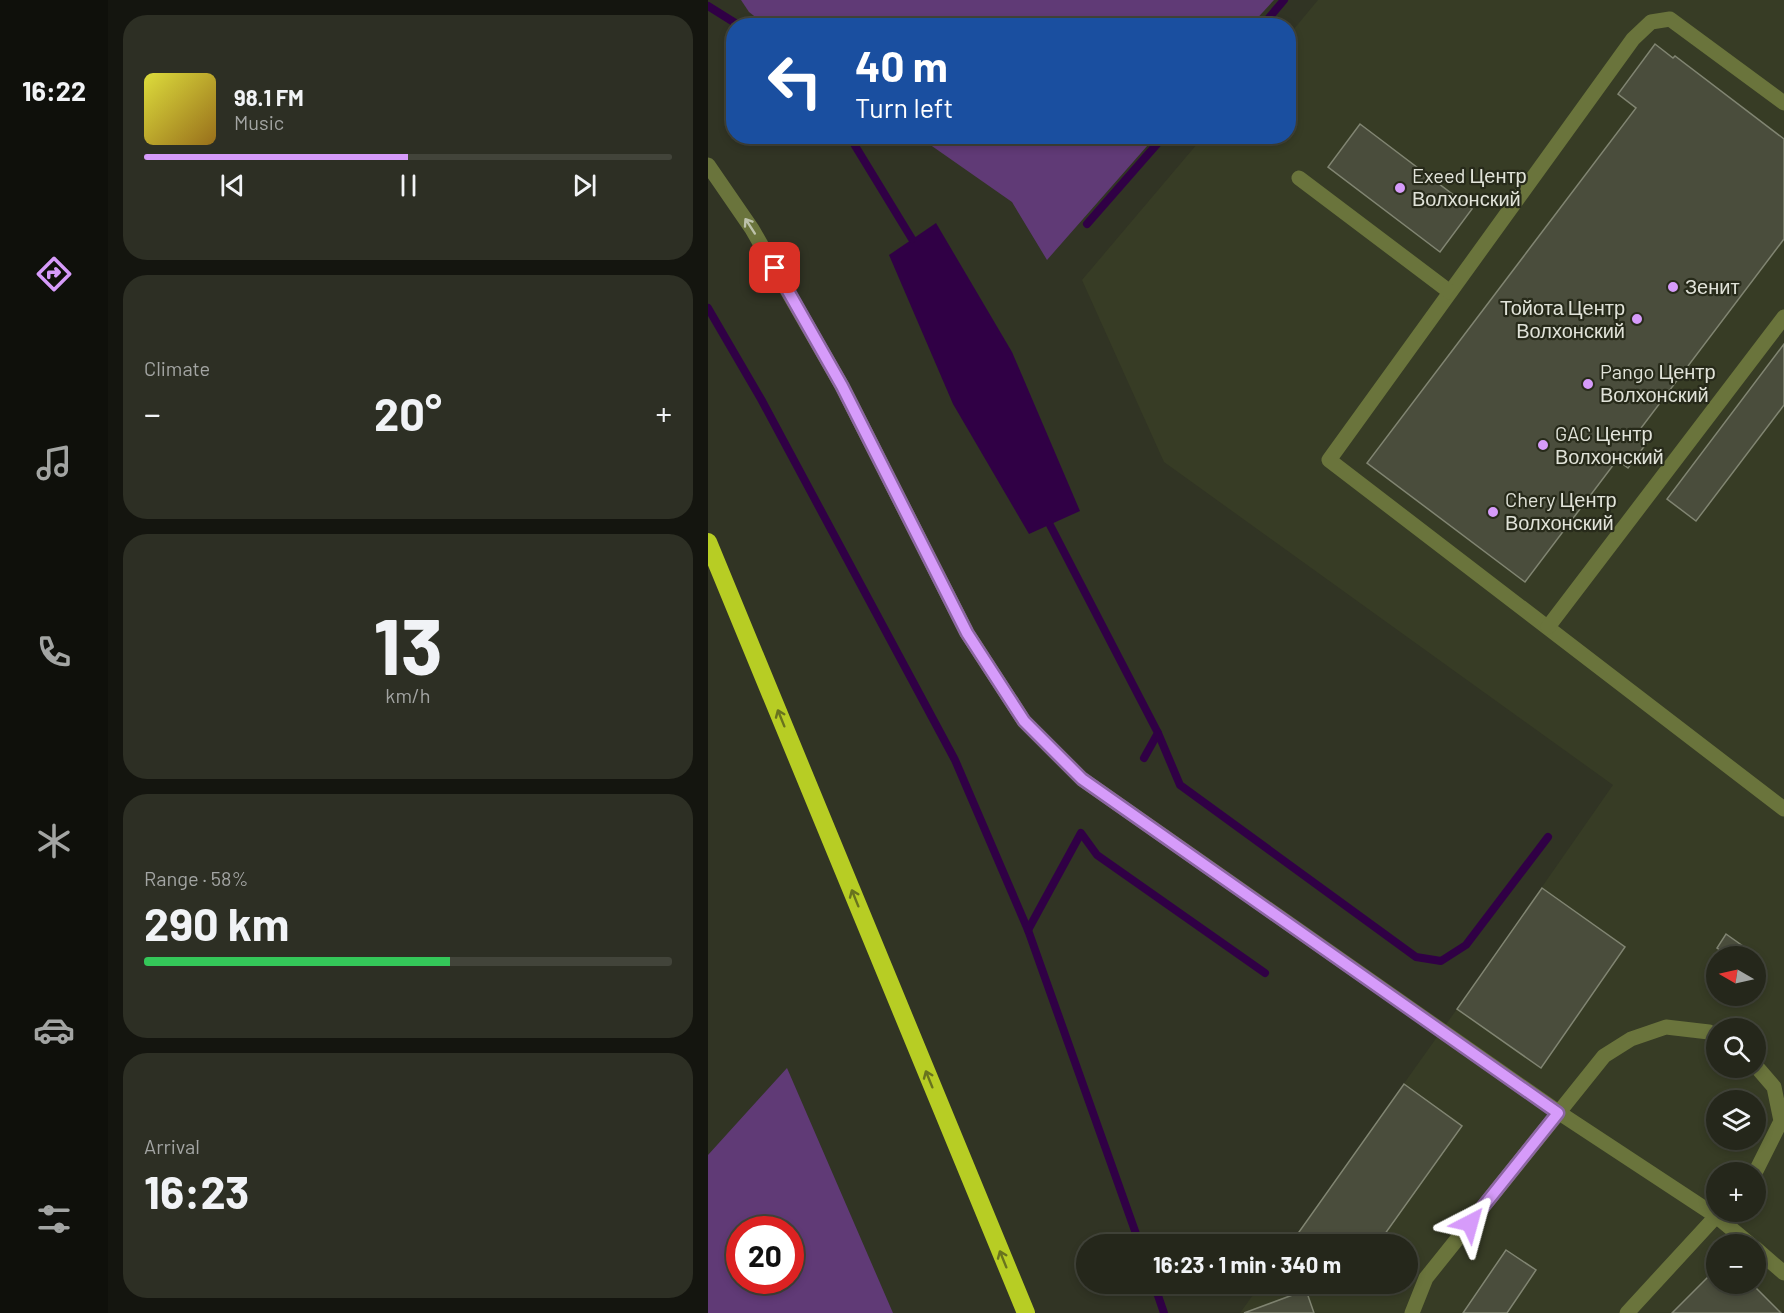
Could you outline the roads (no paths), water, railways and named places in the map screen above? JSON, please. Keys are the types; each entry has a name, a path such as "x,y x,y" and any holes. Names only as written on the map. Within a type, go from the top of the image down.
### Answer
{"highway":[{"path":"708,542 1026,1313"}],"lane":[{"path":"1784,103 1670,19 1651,22 1633,39 1329,460 1784,809"},
{"path":"708,165 752,229 842,386 967,633 1024,721 1082,779 1558,1113 1706,1206"},
{"path":"1299,178 1450,292"},
{"path":"1548,627 1784,317"},
{"path":"1412,1313 1426,1278 1604,1056 1630,1040 1666,1027 1706,1032"},
{"path":"1760,1162 1781,1121 1774,1087 1766,1078"},
{"path":"1628,1313 1711,1222"},
{"path":"1727,1222 1739,1234"},
{"path":"1766,1257 1784,1273"}],"waterway":[{"path":"1269,18 1284,0"},
{"path":"708,6 727,18"},
{"path":"854,144 912,239"},
{"path":"1087,224 1157,144"},
{"path":"708,308 761,399 955,760 1028,930 1136,1234"},
{"path":"1050,525 1158,733 1144,758"},
{"path":"1158,733 1180,785 1416,957 1441,961 1466,945 1548,837"},
{"path":"1028,930 1081,833 1097,855 1265,973"},
{"path":"1157,1294 1164,1313"}],"place":[{"name":"Exeed Центр Волхонский","path":"1400,188"},
{"name":"Зенит","path":"1673,287"},
{"name":"Тойота Центр Волхонский","path":"1637,319"},
{"name":"Pango Центр Волхонский","path":"1588,384"},
{"name":"GAC Центр Волхонский","path":"1543,445"},
{"name":"Chery Центр Волхонский","path":"1493,512"}]}
